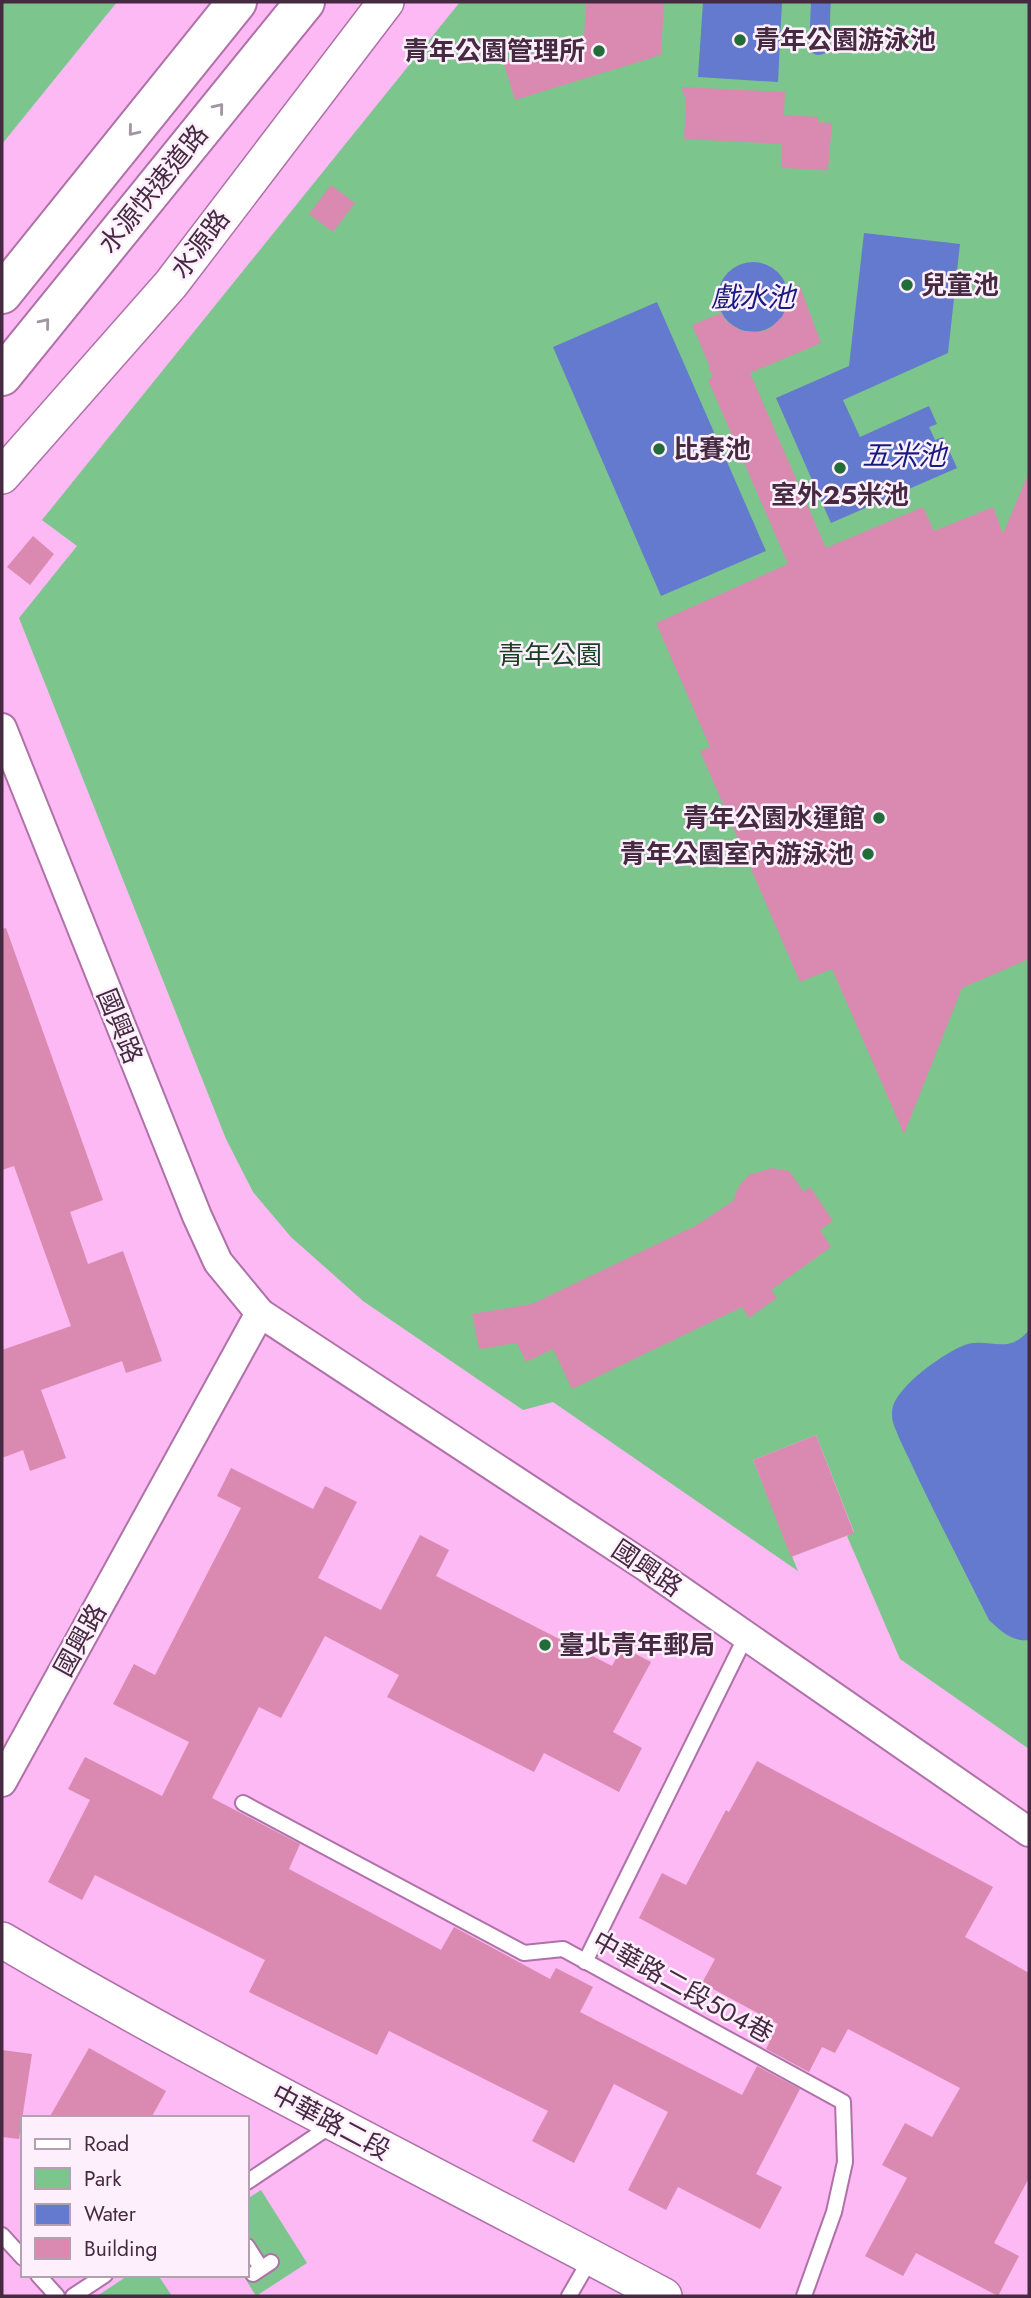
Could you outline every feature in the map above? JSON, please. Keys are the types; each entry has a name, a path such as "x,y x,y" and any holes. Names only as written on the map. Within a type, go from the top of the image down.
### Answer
{"highway":[{"name":"水源快速道路","path":"2,294 237,2"},
{"name":"水源快速道路","path":"2,376 305,2"}],"street":[{"name":"水源路","path":"2,476 171,284 386,2"},
{"name":"國興路","path":"2,728 197,1216 218,1262 260,1313 648,1568 1029,1832"},
{"name":"國興路","path":"2,1782 260,1313"},
{"name":"中華路二段","path":"2,1940 72,1982 333,2124 664,2296"}],"lane":[{"path":"585,1962 746,1636"},
{"name":"中華路二段504巷","path":"243,1803 524,1953 563,1949 843,2102 845,2162 834,2211 804,2296"},
{"path":"248,2181 333,2124"},
{"path":"2,2235 21,2256"},
{"path":"248,2247 262,2268"},
{"path":"569,2296 591,2257"},
{"path":"40,2277 57,2296"},
{"path":"73,2296 102,2277"}],"green space":[{"path":"2,2 117,2 2,144"},
{"name":"青年公園","path":"460,2 1029,2 1029,1749 900,1659 847,1536 854,1532 816,1435 753,1460 798,1571 553,1402 523,1410 363,1301 291,1237 253,1192 226,1139 19,618 77,546 42,520"},
{"path":"261,2190 307,2263 256,2296 244,2277 248,2277 248,2198"},
{"path":"126,2277 159,2277 172,2296 97,2296"}],"water":[{"name":"青年公園游泳池","path":"703,2 782,2 778,82 698,77"},
{"path":"811,2 831,2 829,43 826,53 821,55 814,54 809,49"},
{"name":"五米池","path":"864,233 960,244 948,353 843,400 860,437 929,406 937,424 929,427 935,440 943,437 957,468 831,523 776,398 849,366"},
{"name":"戲水池","path":"760,262 773,268 782,277 786,283 786,311 778,322 767,330 746,332 728,322 720,311 718,290 728,272 739,264"},
{"name":"比賽池","path":"657,302 766,551 661,596 553,347"},
{"path":"1029,1330 1029,1640 1023,1640 1007,1635 989,1620 903,1446 892,1414 893,1406 904,1389 942,1357 969,1344 1012,1343"}],"building":[{"name":"青年公園管理所","path":"586,2 664,2 661,55 515,100 503,61 584,38"},
{"path":"681,87 785,92 784,115 818,117 818,122 832,123 828,170 781,168 782,144 684,139 686,101"},
{"path":"331,185 355,203 333,232 309,214"},
{"path":"799,284 821,343 750,373 826,548 923,507 934,531 993,507 1003,534 1029,472 1029,959 962,988 904,1134 832,969 800,982 700,751 710,747 656,623 788,564 708,380 713,377 692,325 721,313 727,322 742,331 760,332 769,329 782,317"},
{"path":"33,536 54,554 30,585 7,567"},
{"path":"6,928 103,1200 70,1212 88,1264 123,1251 162,1361 126,1373 122,1361 41,1390 66,1458 30,1471 23,1450 2,1458 2,1350 71,1326 14,1166 2,1170 2,929"},
{"path":"772,1168 789,1171 804,1192 810,1187 833,1221 820,1230 831,1247 771,1290 777,1298 749,1318 742,1307 572,1389 553,1349 526,1362 517,1343 479,1349 472,1314 532,1304 697,1225 733,1201 739,1186 749,1175"},
{"path":"816,1435 854,1533 791,1557 753,1460"},
{"path":"231,1468 313,1509 325,1486 357,1502 318,1578 381,1610 420,1535 449,1550 436,1576 612,1666 622,1647 651,1662 613,1732 642,1748 619,1792 544,1753 534,1772 387,1697 399,1675 325,1636 281,1718 259,1707 212,1798 300,1844 289,1869 441,1950 454,1927 550,1979 556,1968 593,1987 580,2012 742,2095 757,2066 800,2089 756,2174 782,2187 760,2229 678,2187 666,2210 628,2190 668,2112 614,2084 574,2163 532,2141 548,2111 389,2031 377,2055 249,1992 265,1960 95,1875 82,1900 48,1882 90,1800 68,1789 85,1757 162,1796 189,1742 113,1704 134,1664 155,1675 241,1508 217,1496"},
{"path":"757,1761 993,1887 965,1937 1029,1973 1029,2178 994,2243 1019,2256 998,2296 916,2253 903,2276 865,2256 907,2178 882,2165 905,2123 932,2137 960,2088 848,2029 835,2053 822,2047 809,2072 766,2049 778,2024 702,1983 715,1959 639,1918 662,1873 686,1885 726,1810 729,1812"},
{"path":"89,2048 166,2091 152,2116 50,2116"},
{"path":"2,2050 32,2054 19,2139 2,2137"}],"place":[{"name":"青年公園游泳池","path":"740,40"},
{"name":"青年公園管理所","path":"599,51"},
{"name":"兒童池","path":"907,285"},
{"name":"比賽池","path":"659,449"},
{"name":"室外25米池","path":"840,468"},
{"name":"青年公園水運館","path":"879,818"},
{"name":"青年公園室內游泳池","path":"868,854"},
{"name":"臺北青年郵局","path":"545,1645"}]}
